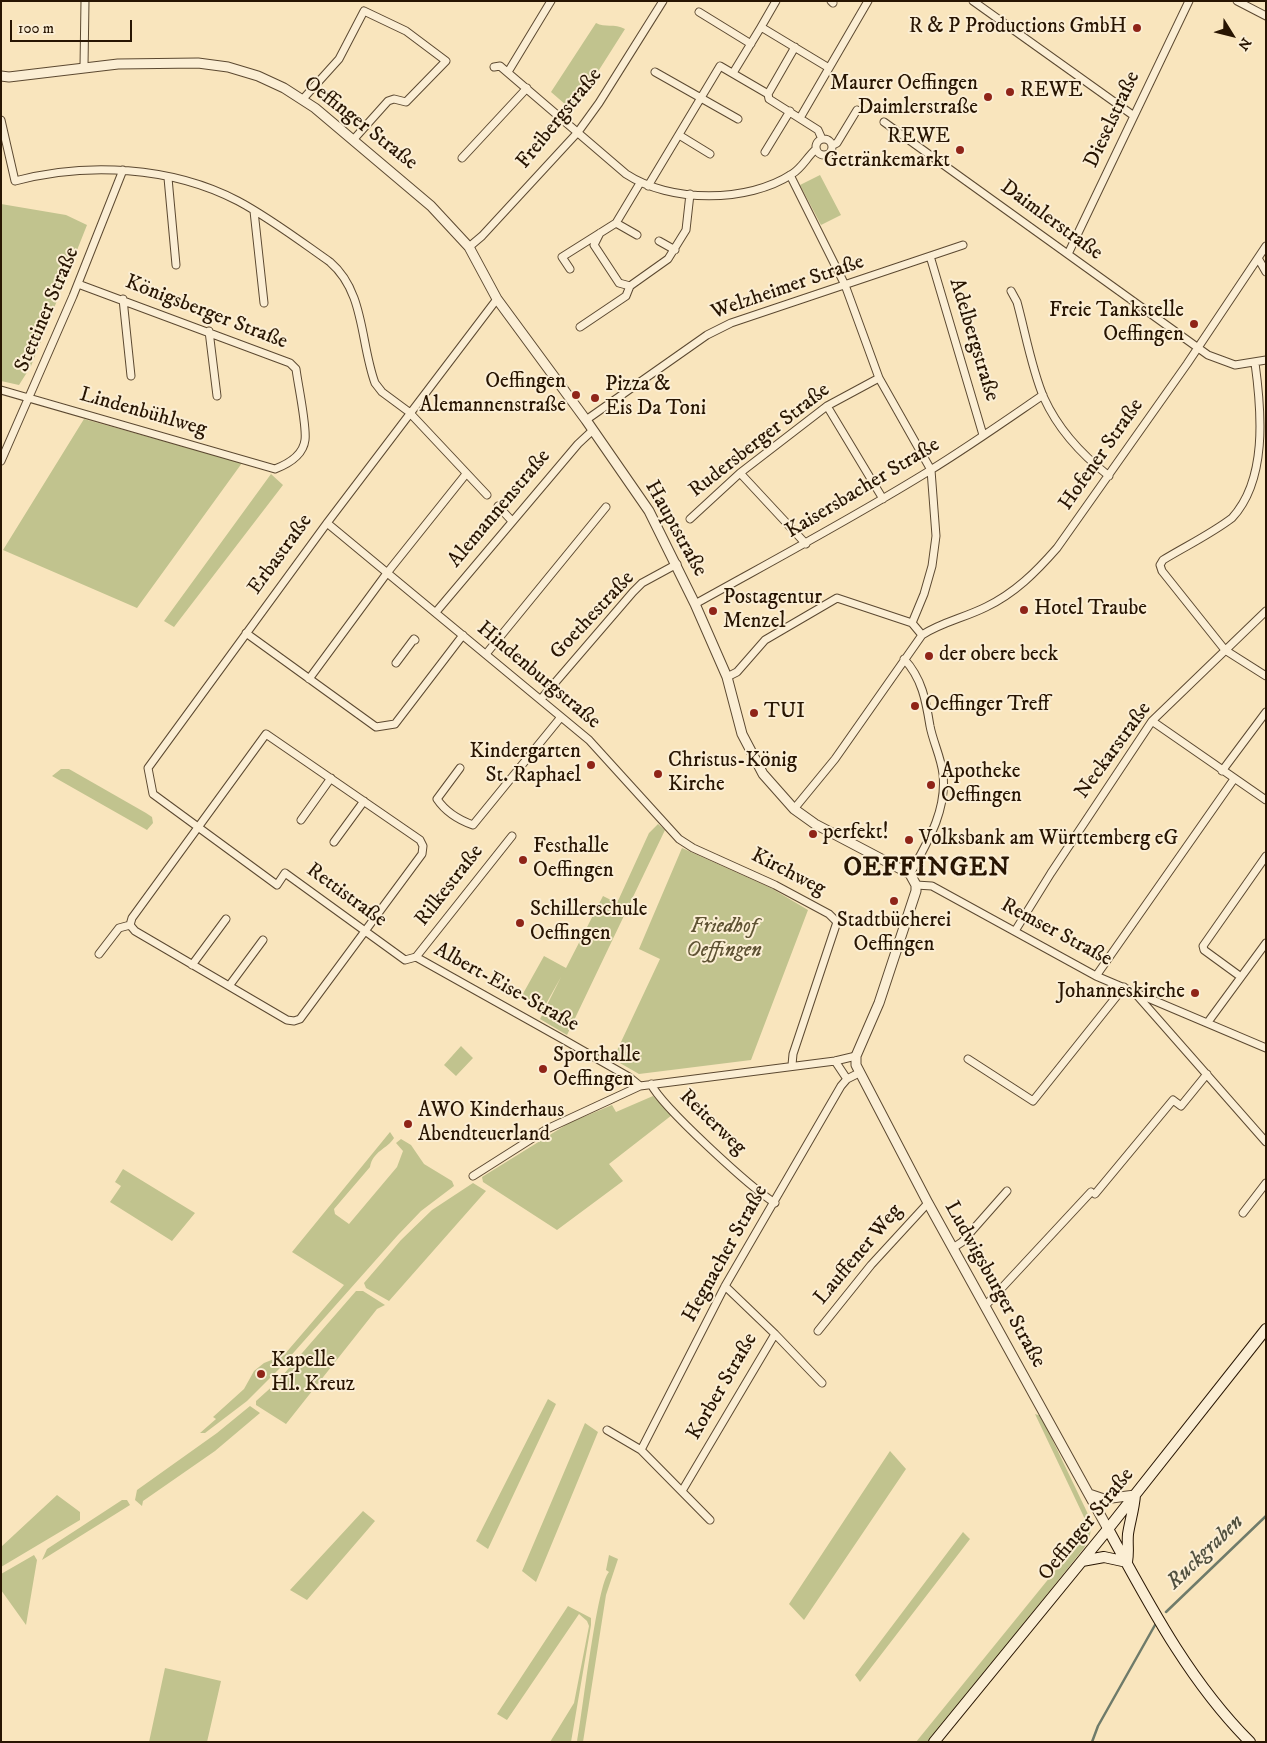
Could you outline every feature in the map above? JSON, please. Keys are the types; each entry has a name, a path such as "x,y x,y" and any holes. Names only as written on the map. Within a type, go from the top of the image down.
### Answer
{"main road":[{"name":"Oeffinger Straße","path":"934,1742 1108,1529 1266,1329"},
{"path":"1126,1562 1135,1495"},
{"path":"1108,1529 1167,1635 1222,1714 1250,1742"},
{"path":"1082,1561 1104,1557 1126,1562"}],"street":[{"path":"84,66 85,1"},
{"path":"508,72 551,1"},
{"name":"Freibergstraße","path":"469,247 482,236 578,132 599,103 663,1"},
{"path":"733,73 776,1"},
{"path":"800,118 868,1"},
{"path":"973,1 1134,116"},
{"name":"Dieselstraße","path":"1068,254 1189,1"},
{"path":"1237,1 1266,16"},
{"path":"302,100 339,59 364,10 406,31 446,60 406,102 394,99 383,106 354,139"},
{"path":"699,12 751,44"},
{"path":"761,27 829,68"},
{"path":"768,94 795,47"},
{"name":"Oeffinger Straße","path":"1,76 9,77 84,66 198,62 228,66 258,76 302,100 354,139 431,206 469,247 496,299"},
{"path":"494,67 500,66 508,72 640,183 672,192 690,194 754,192 790,176 800,169 816,149 818,141 827,139 833,145"},
{"path":"648,186 720,66 768,94 769,99 818,130 822,139"},
{"path":"655,72 738,120"},
{"path":"462,158 527,88"},
{"path":"816,149 819,153 827,155 830,153 833,145 837,143 857,110"},
{"path":"765,152 790,111"},
{"path":"1,120 15,181 68,170 101,168 168,178 213,190 254,211 341,271 353,292 375,383 382,392 409,412 487,495"},
{"name":"Daimlerstraße","path":"884,122 1198,348 1222,362 1235,365 1266,360"},
{"path":"679,135 710,154"},
{"name":"Stettiner Straße","path":"1,461 78,284 123,170"},
{"path":"790,176 844,283 879,378 931,470 936,536 925,590 912,623"},
{"path":"168,178 176,265"},
{"path":"570,269 562,257 616,223 640,183"},
{"path":"580,327 626,296 630,286 668,259 686,230 690,194"},
{"path":"254,211 264,303"},
{"path":"616,223 637,235"},
{"path":"600,232 594,245 619,283 630,286"},
{"path":"659,240 675,250"},
{"name":"Welzheimer Straße","path":"586,420 707,334 765,310 963,245"},
{"name":"Hofener Straße","path":"922,635 935,626 985,608 1027,581 1057,548 1198,348 1266,246"},
{"name":"Adelbergstraße","path":"930,256 983,435"},
{"path":"1258,258 1266,272"},
{"name":"Königsberger Straße","path":"78,284 209,331 290,363 296,369 305,440 300,452 290,463 276,469"},
{"path":"1011,291 1018,302 1042,396 1070,440 1109,476"},
{"path":"123,299 131,376"},
{"name":"Erbastraße","path":"198,828 153,794 148,768 326,523 496,299"},
{"name":"Hauptstraße","path":"496,299 586,420 649,511 677,564 727,678 742,734 753,759 781,796 794,809 815,824 910,874"},
{"path":"209,331 217,396"},
{"path":"1255,363 1263,435 1261,474 1253,492 1240,511 1231,519 1163,560 1160,565 1162,571 1225,650 1266,676"},
{"name":"Rudersberger Straße","path":"690,519 740,473 827,406 879,378"},
{"name":"Lindenbühlweg","path":"1,390 276,469"},
{"name":"Kaisersbacher Straße","path":"695,604 806,544 883,499 931,470 1042,396"},
{"path":"827,406 883,499"},
{"name":"Alemannenstraße","path":"436,612 578,444 593,430"},
{"path":"740,473 806,544"},
{"path":"309,679 386,573 466,474"},
{"path":"498,506 512,521"},
{"path":"486,654 606,507"},
{"name":"Hindenburgstraße","path":"326,523 589,740 679,839 720,860"},
{"name":"Goethestraße","path":"541,700 632,592 642,584 677,564"},
{"path":"727,678 737,672 765,640 837,598 912,623 922,635 830,766 794,809"},
{"name":"Neckarstraße","path":"1015,931 1066,849 1152,722 1266,611"},
{"path":"246,633 376,727 395,724 463,635"},
{"path":"396,663 415,640"},
{"path":"473,1176 547,1129 640,1086 835,1061 856,1056 879,1003 916,885 910,874 938,816 943,786 939,757 921,686 913,668 904,659"},
{"path":"1222,771 1266,712"},
{"path":"460,768 437,798 442,806 464,822 473,824 561,717"},
{"path":"1152,722 1234,780 1266,800"},
{"path":"266,734 420,840 423,846 422,854 300,1019 287,1020 135,931 130,925 132,918 266,734"},
{"path":"301,820 331,778"},
{"path":"1096,976 1234,780"},
{"path":"334,842 364,801"},
{"name":"Rettistraße","path":"198,828 277,885 286,874 405,960"},
{"name":"Rilkestraße","path":"416,957 512,836"},
{"path":"1241,977 1204,950 1203,946 1266,856"},
{"name":"Kirchweg","path":"720,860 775,885 829,914 837,922 793,1054 792,1066"},
{"name":"Remser Straße","path":"916,885 932,886 1096,976 1134,991 1266,1142"},
{"path":"192,965 226,919"},
{"path":"99,954 119,928 130,925"},
{"path":"229,986 263,940"},
{"path":"1208,1022 1266,943"},
{"name":"Albert-Eise-Straße","path":"405,960 416,957 629,1077 640,1086"},
{"path":"968,1059 1033,1101 1124,987"},
{"path":"1134,991 1266,1048"},
{"name":"Ludwigsburger Straße","path":"856,1056 859,1073 1108,1529"},
{"path":"835,1061 847,1079 859,1073"},
{"path":"985,1306 1093,1193 1173,1100 1180,1106 1207,1074"},
{"name":"Hegnacher Straße","path":"640,1450 725,1286 847,1079"},
{"name":"Reiterweg","path":"651,1084 655,1092 684,1122 775,1203"},
{"path":"1243,1213 1266,1183"},
{"path":"953,1248 962,1242 1007,1191"},
{"name":"Lauffener Weg","path":"818,1331 871,1265 928,1202"},
{"name":"Korber Straße","path":"682,1491 775,1334 725,1286"},
{"path":"775,1334 822,1383"},
{"path":"607,1430 640,1450 710,1520"},
{"path":"1089,1494 1113,1499 1124,1495 1135,1495"}],"green space":[{"path":"596,23 625,29 573,111 551,92"},
{"path":"820,175 841,215 821,225 800,185"},
{"path":"1,204 66,215 87,225 31,366 19,385 1,381"},
{"path":"84,419 242,463 137,608 3,550"},
{"path":"271,474 283,485 174,627 164,621"},
{"path":"61,769 69,769 146,813 152,817 153,823 147,830 52,776"},
{"path":"658,824 665,830 567,1035 540,1019 561,977 542,1011 520,999 544,956 566,968 603,896 617,903 649,833"},
{"name":"Friedhof Oeffingen","path":"682,848 771,888 808,910 751,1060 639,1074 613,1059 660,959 639,949"},
{"path":"461,1046 473,1058 456,1076 444,1065"},
{"path":"653,1096 672,1115 609,1164 623,1181 557,1230 483,1182 482,1177 569,1123 612,1105 616,1112"},
{"path":"390,1132 394,1138 374,1157 370,1167 334,1209 335,1214 349,1224 397,1167 403,1151 396,1143 401,1139 411,1145 424,1164 452,1181 454,1186 421,1211 279,1369 247,1401 205,1433 200,1433 216,1419 213,1417 244,1389 254,1371 264,1363 284,1355 344,1285 292,1252"},
{"path":"123,1169 195,1213 172,1241 110,1202 121,1186 115,1182"},
{"path":"473,1183 486,1191 389,1301 366,1288 364,1283 401,1240 432,1210"},
{"path":"356,1291 363,1291 385,1305 377,1309 286,1424 256,1405 256,1401 276,1383"},
{"path":"548,1399 556,1404 488,1549 476,1541"},
{"path":"250,1406 260,1413 215,1451 143,1501 142,1506 135,1500 137,1490 217,1433"},
{"path":"1035,1414 1041,1416 1087,1512 1091,1526 1089,1539 1084,1548 929,1742 916,1742 1085,1534 1086,1522"},
{"path":"585,1423 598,1432 536,1582 522,1571"},
{"path":"890,1451 906,1469 804,1620 789,1604"},
{"path":"57,1495 80,1512 80,1520 1,1567 1,1547"},
{"path":"122,1500 127,1500 130,1505 42,1560 47,1549"},
{"path":"363,1511 375,1521 307,1600 290,1590"},
{"path":"963,1532 970,1539 860,1682 855,1675"},
{"path":"34,1555 37,1560 26,1625 1,1590 1,1574"},
{"path":"609,1555 618,1559 606,1595 583,1742 577,1742 595,1624 604,1581 609,1572 606,1570"},
{"path":"568,1606 591,1618 591,1625 571,1742 550,1742 574,1703 589,1626 587,1621 579,1614 507,1720 497,1714"},
{"path":"165,1668 221,1681 207,1742 149,1742"}],"waterway":[{"name":"Ruckgraben","path":"1166,1612 1266,1516"},
{"name":"Ruckgraben","path":"1092,1742 1098,1726 1155,1625"}],"place":[{"name":"R & P Productions GmbH","path":"1137,28"},
{"name":"REWE","path":"1010,92"},
{"name":"Maurer Oeffingen Daimlerstraße","path":"988,97"},
{"name":"REWE Getränkemarkt","path":"960,150"},
{"name":"Freie Tankstelle Oeffingen","path":"1194,324"},
{"name":"Oeffingen Alemannenstraße","path":"576,395"},
{"name":"Pizza & Eis Da Toni","path":"595,398"},
{"name":"Hotel Traube","path":"1024,610"},
{"name":"Postagentur Menzel","path":"713,611"},
{"name":"der obere beck","path":"929,656"},
{"name":"Oeffinger Treff","path":"915,706"},
{"name":"TUI","path":"754,713"},
{"name":"Kindergarten St. Raphael","path":"591,765"},
{"name":"Christus-König Kirche","path":"658,774"},
{"name":"Apotheke Oeffingen","path":"931,785"},
{"name":"perfekt!","path":"813,834"},
{"name":"Volksbank am Württemberg eG","path":"909,840"},
{"name":"Festhalle Oeffingen","path":"523,860"},
{"name":"Stadtbücherei Oeffingen","path":"894,901"},
{"name":"Schillerschule Oeffingen","path":"520,923"},
{"name":"Johanneskirche","path":"1195,993"},
{"name":"Sporthalle Oeffingen","path":"543,1069"},
{"name":"AWO Kinderhaus Abendteuerland","path":"408,1124"},
{"name":"Kapelle Hl. Kreuz","path":"261,1374"}],"district":[{"name":"OEFFINGEN","path":"927,870"}]}
